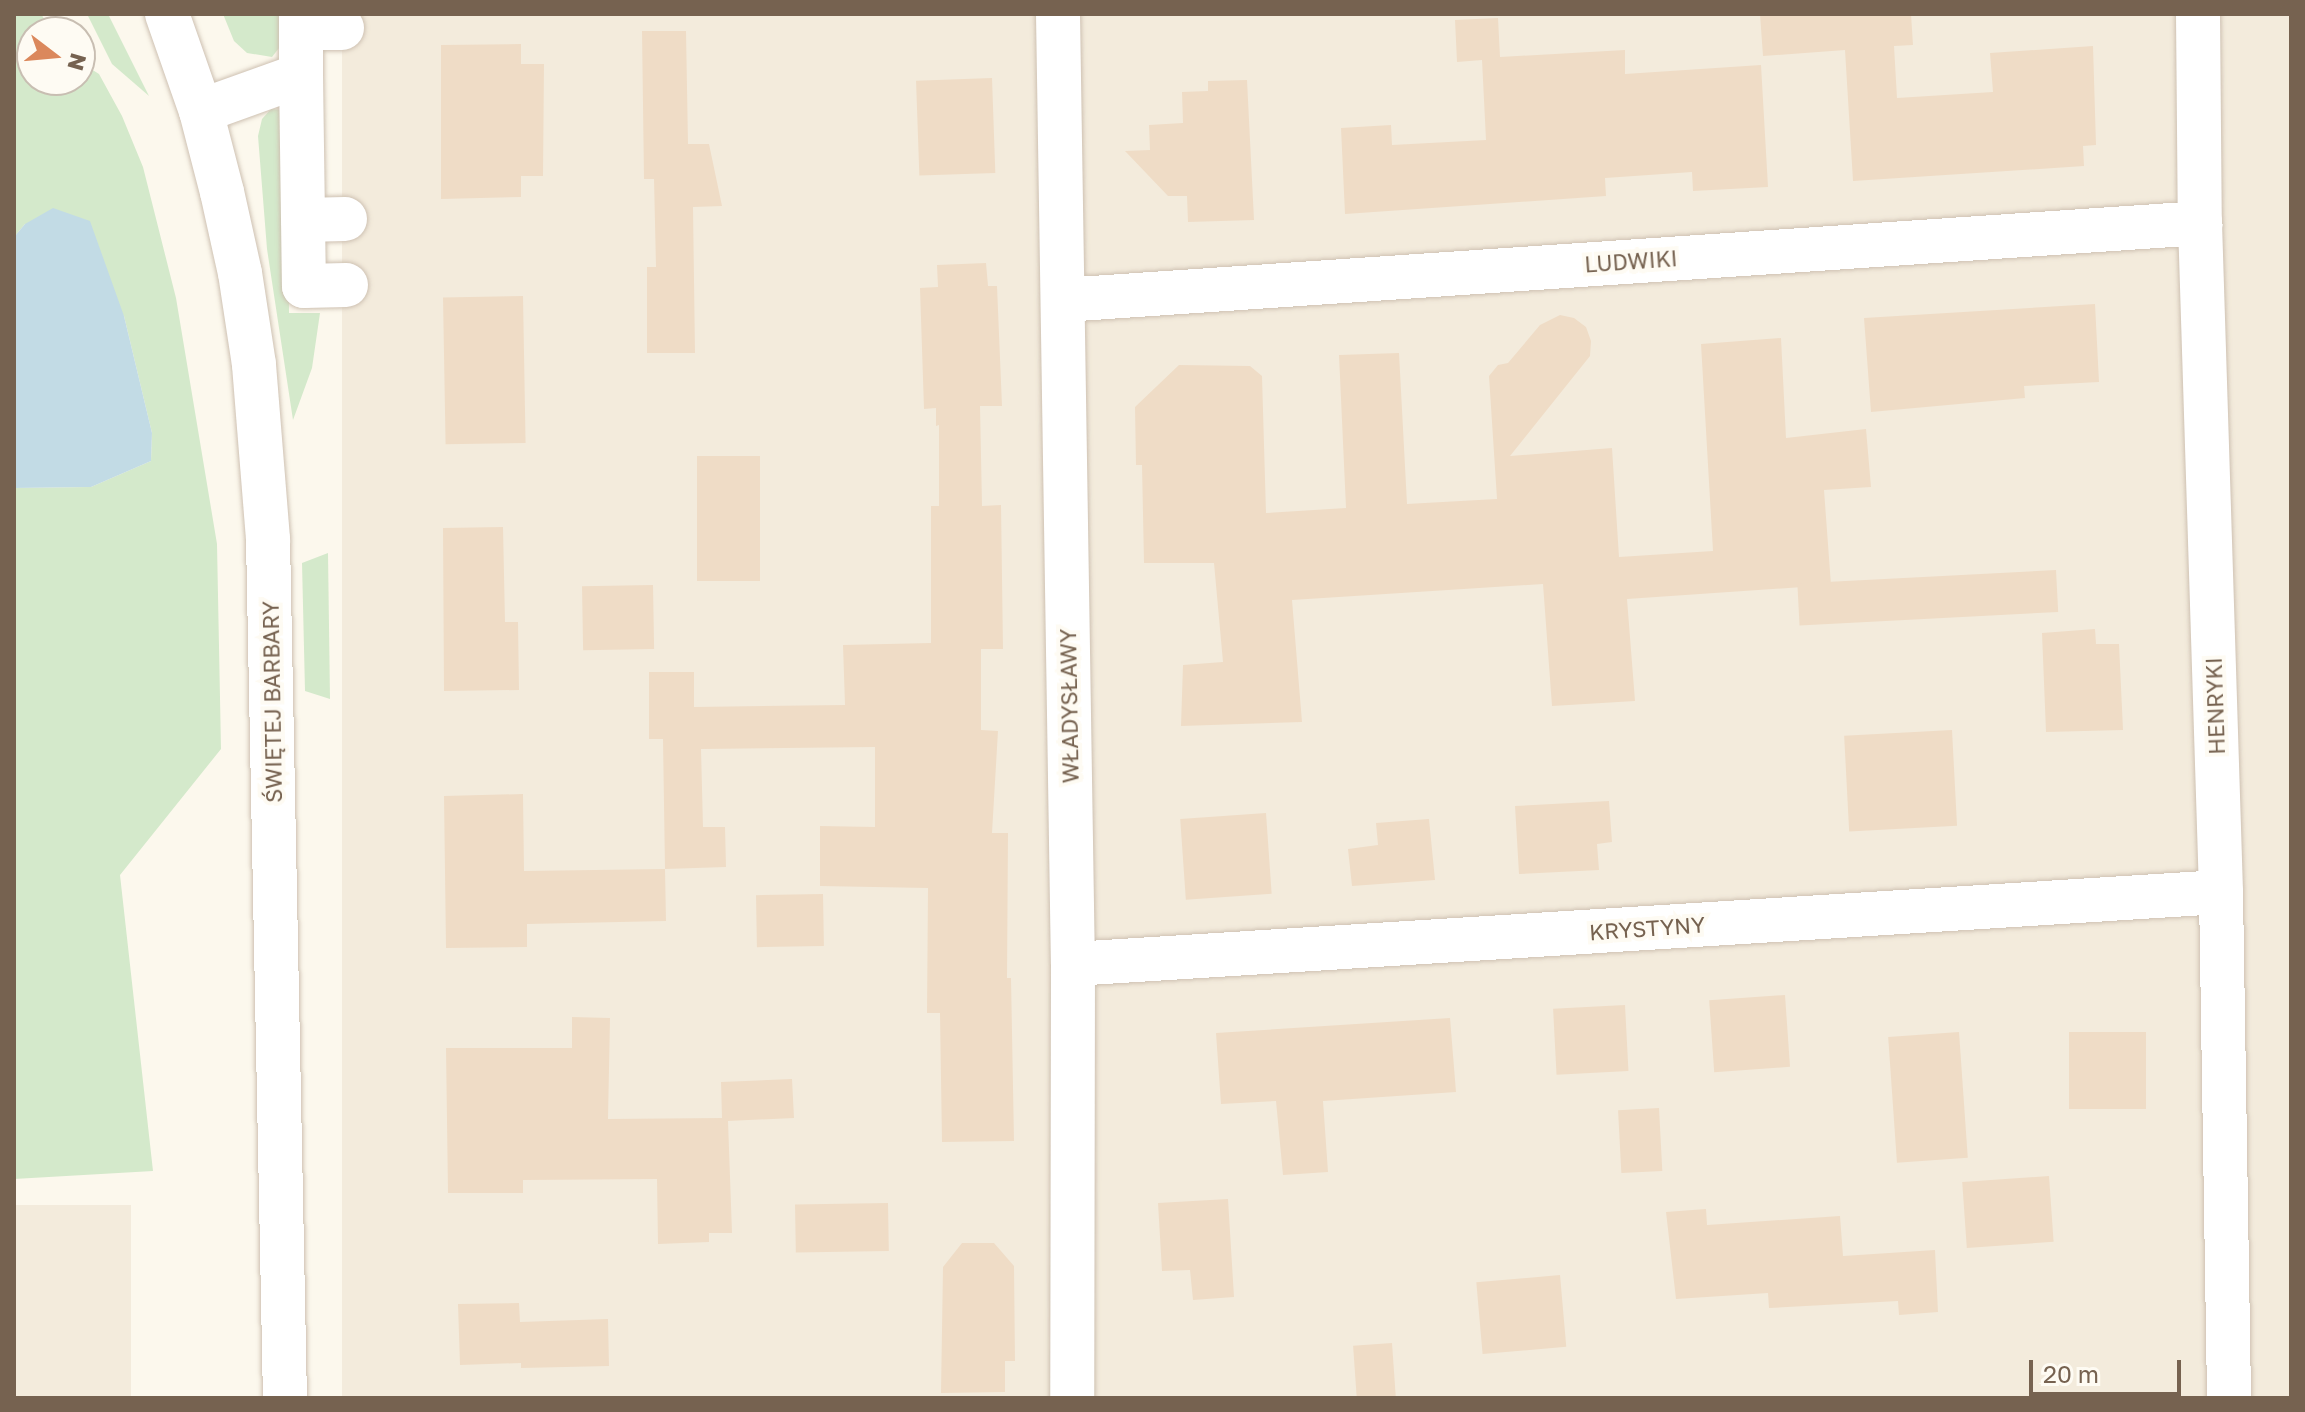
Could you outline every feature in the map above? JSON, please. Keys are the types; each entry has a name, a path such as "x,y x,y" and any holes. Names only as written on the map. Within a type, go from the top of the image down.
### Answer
{"street":[{"name":"WŁADYSŁAWY","path":"1058,14 1073,964 1072,1398"},
{"name":"HENRYKI","path":"2198,14 2200,223 2221,892 2229,1398"},
{"name":"ŚWIĘTEJ BARBARY","path":"161,15 201,111 240,273 254,365 268,539 285,1398"},
{"path":"315,23 301,75 324,219 304,286 346,285"},
{"path":"201,111 301,75"},
{"name":"LUDWIKI","path":"1063,300 2200,223"},
{"name":"KRYSTYNY","path":"1073,964 2221,892"}],"shaded area":[{"path":"342,14 2291,14 2291,1398 342,1398"},
{"path":"14,1205 131,1205 131,1398 14,1398"}],"green space":[{"path":"14,14 41,14 42,16 16,16 16,96 96,96 96,72 122,116 143,167 176,298 217,544 221,749 120,875 153,1171 14,1179 14,488 91,487 151,461 152,433 124,316 25,224 14,237"},
{"path":"108,14 149,96 112,64 96,32 96,16 88,16"},
{"path":"223,14 284,14 283,43 272,57 247,53 234,41"},
{"path":"271,109 283,110 288,121 289,313 320,313 312,368 293,420 267,249 258,136 262,119"},
{"path":"328,553 330,699 305,691 302,563"}],"water":[{"path":"53,208 90,221 124,316 152,433 151,461 91,487 14,488 14,237 25,224"}],"building":[{"path":"1760,14 1911,14 1913,45 1894,46 1897,98 1993,92 1990,53 2093,46 2096,145 2083,146 2084,166 1853,181 1845,50 1763,56"},
{"path":"1498,18 1500,57 1625,50 1625,74 1761,65 1768,187 1693,191 1692,172 1605,178 1606,196 1345,214 1341,128 1391,125 1392,145 1486,140 1482,60 1457,62 1455,20"},
{"path":"642,31 686,31 688,144 709,144 722,206 693,207 695,353 647,353 647,267 656,267 654,179 644,179"},
{"path":"521,44 521,64 544,64 543,176 521,176 521,197 441,199 441,45"},
{"path":"992,78 995,173 919,176 916,81"},
{"path":"1247,80 1254,220 1188,222 1187,196 1168,196 1125,151 1150,150 1149,125 1183,123 1182,92 1208,91 1208,81"},
{"path":"986,263 988,286 997,286 1002,406 980,406 982,506 1001,505 1003,649 981,649 981,730 998,731 992,833 1008,833 1007,978 1011,978 1014,1141 942,1142 940,1013 927,1013 928,888 820,886 820,826 875,827 875,747 701,749 703,827 725,827 726,867 665,869 663,739 649,739 649,672 694,672 694,707 845,705 843,645 931,643 931,506 939,506 939,425 936,426 936,408 924,409 920,288 938,287 937,265"},
{"path":"523,296 526,443 446,444 443,297"},
{"path":"2095,304 2099,382 2024,386 2025,398 1871,412 1864,318"},
{"path":"1560,315 1574,318 1586,327 1591,341 1590,356 1510,456 1612,448 1619,557 1713,551 1701,344 1781,338 1786,438 1866,429 1871,487 1824,490 1831,585 1627,599 1635,701 1552,706 1543,584 1292,600 1302,722 1181,726 1183,665 1223,662 1214,563 1144,563 1142,465 1136,465 1135,407 1179,365 1250,366 1262,376 1266,513 1346,508 1339,355 1399,353 1407,504 1497,499 1489,376 1498,365 1508,363 1540,325"},
{"path":"697,456 760,456 760,581 697,581"},
{"path":"503,527 505,622 518,622 519,690 444,691 443,528"},
{"path":"2056,570 2058,612 1800,625 1797,584"},
{"path":"653,585 654,649 583,650 582,586"},
{"path":"2095,629 2096,644 2119,644 2123,730 2046,732 2042,633"},
{"path":"1952,730 1957,826 1849,832 1844,736"},
{"path":"523,794 524,871 665,869 666,921 527,924 527,947 446,948 444,796"},
{"path":"1609,801 1612,842 1597,844 1599,870 1519,874 1515,806"},
{"path":"1266,813 1272,894 1186,900 1180,819"},
{"path":"1429,819 1435,880 1352,886 1348,849 1378,845 1376,823"},
{"path":"823,894 824,946 757,947 756,895"},
{"path":"1785,995 1790,1067 1714,1072 1709,1000"},
{"path":"1625,1005 1628,1071 1557,1075 1553,1009"},
{"path":"572,1017 610,1018 608,1119 722,1118 721,1082 792,1079 794,1118 728,1121 732,1233 709,1233 709,1242 658,1244 657,1179 523,1180 523,1193 448,1193 446,1048 572,1048"},
{"path":"1450,1018 1456,1092 1323,1101 1328,1172 1283,1175 1276,1101 1221,1104 1216,1033"},
{"path":"1959,1032 1968,1158 1897,1163 1888,1037"},
{"path":"2069,1032 2146,1032 2146,1109 2069,1109"},
{"path":"1659,1108 1662,1171 1621,1173 1618,1110"},
{"path":"2049,1176 2054,1242 1967,1248 1962,1182"},
{"path":"1228,1199 1234,1297 1193,1300 1190,1270 1162,1271 1158,1203"},
{"path":"888,1203 889,1251 796,1253 795,1205"},
{"path":"1706,1209 1707,1225 1840,1216 1843,1256 1935,1250 1938,1312 1899,1315 1898,1301 1769,1308 1768,1293 1676,1299 1666,1212"},
{"path":"962,1243 994,1243 1014,1266 1015,1361 1005,1361 1005,1392 941,1393 943,1267"},
{"path":"1560,1275 1566,1347 1483,1354 1476,1282"},
{"path":"519,1303 520,1322 608,1319 609,1366 521,1368 521,1363 460,1365 458,1304"},
{"path":"1392,1343 1396,1398 1357,1398 1353,1346"}]}
